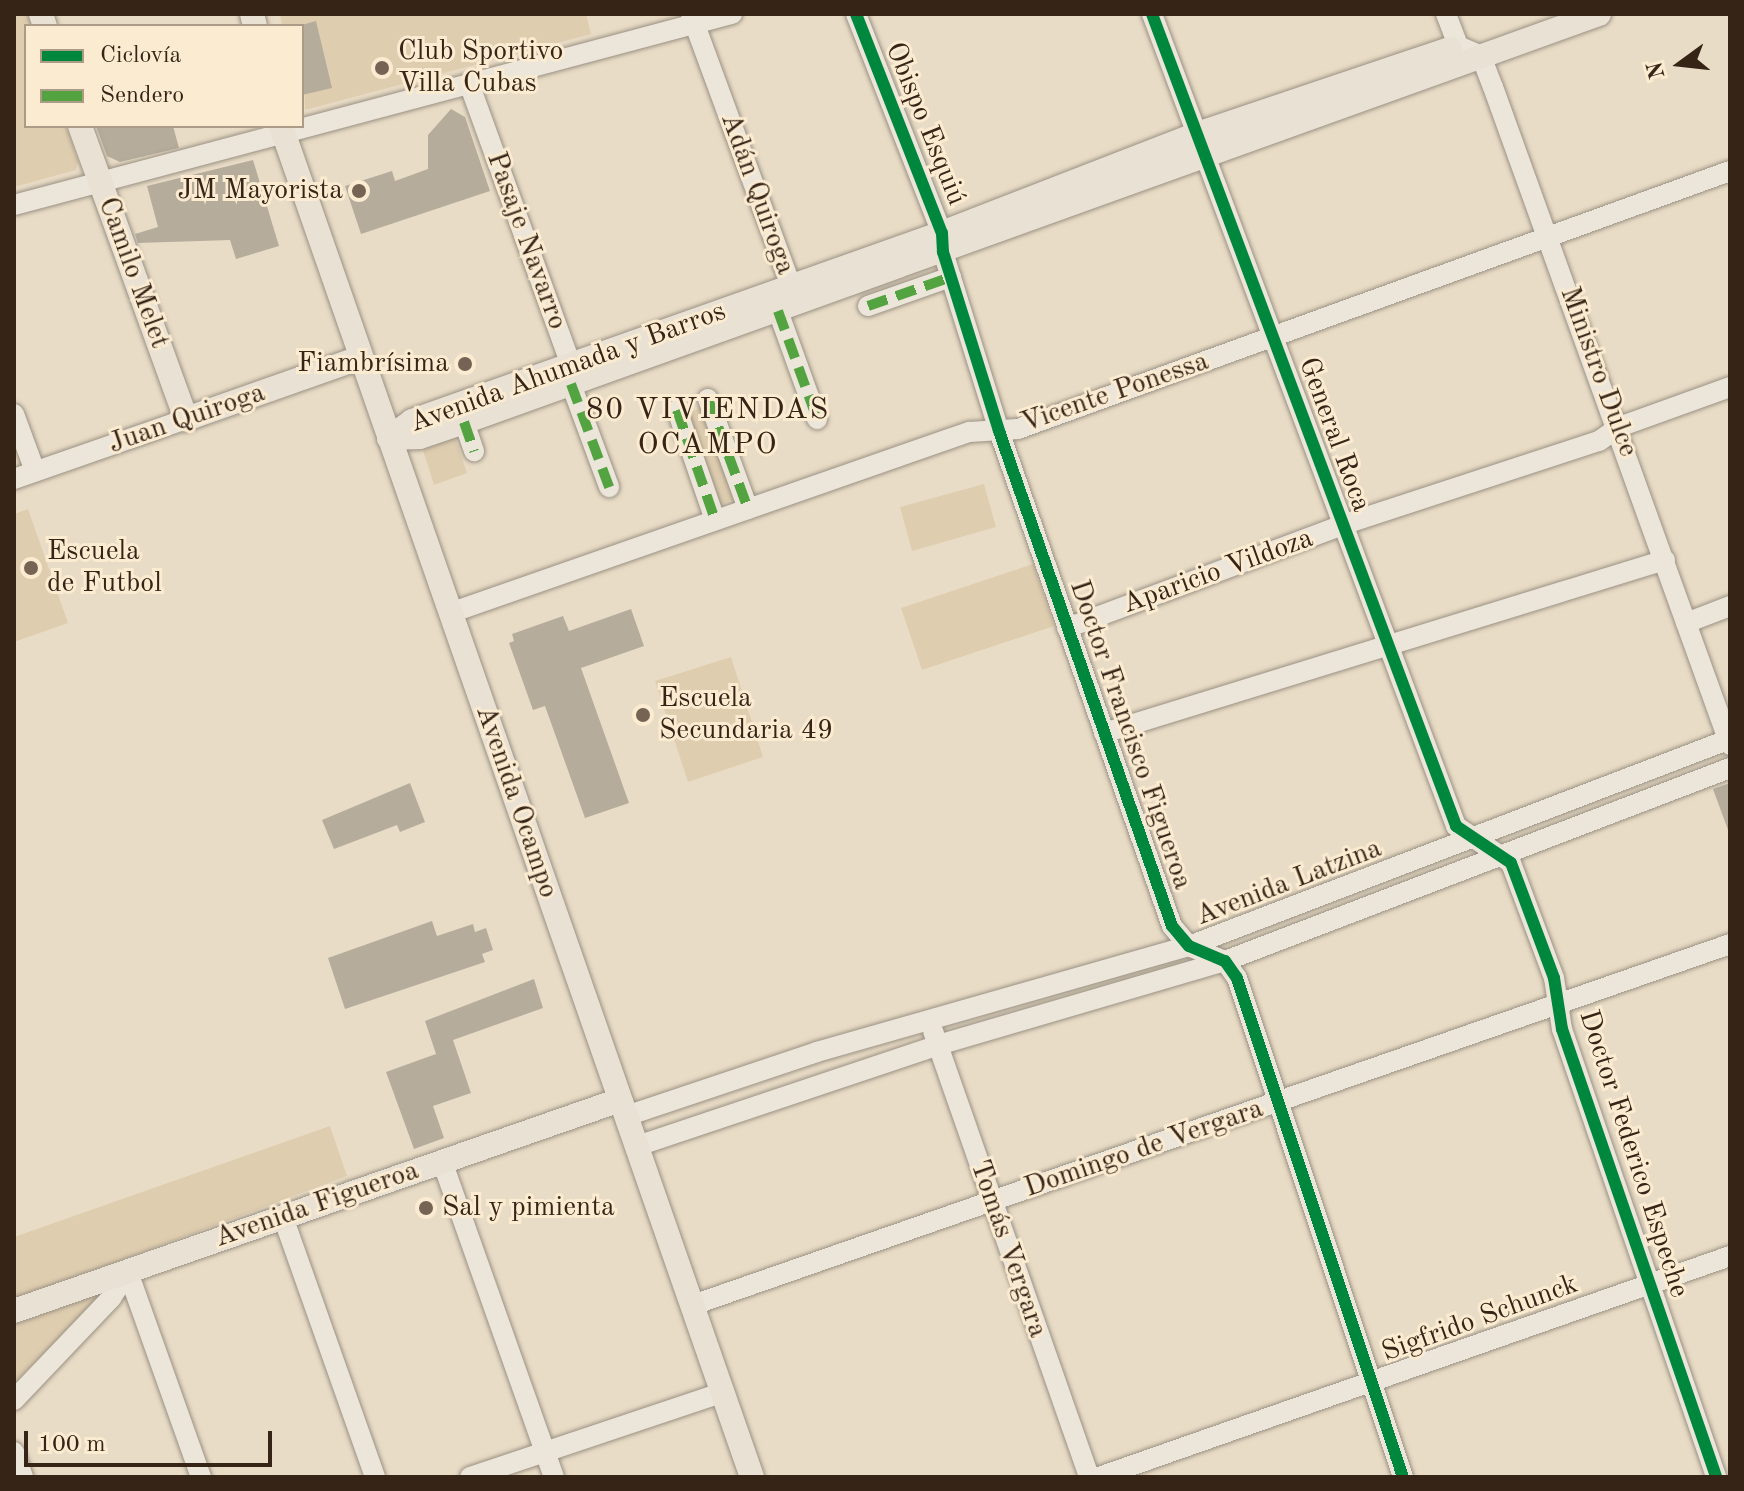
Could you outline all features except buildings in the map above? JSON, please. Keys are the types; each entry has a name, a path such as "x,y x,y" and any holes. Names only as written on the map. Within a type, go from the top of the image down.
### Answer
{"main road":[{"name":"Avenida Ahumada y Barros","path":"389,438 412,421 778,311 942,242 1550,14"},
{"name":"Avenida Ahumada y Barros","path":"1200,143 1481,56 1599,14"},
{"name":"Camilo Melet","path":"81,128 186,419"},
{"name":"Avenida Ocampo","path":"282,131 752,1477"},
{"name":"Avenida Ahumada y Barros","path":"389,438 420,437 464,422 791,286 942,242"},
{"name":"Juan Quiroga","path":"186,419 359,358"},
{"name":"Avenida Figueroa","path":"14,1311 442,1161 623,1108"}],"street":[{"path":"304,126 470,86 693,19 732,14"},
{"name":"Obispo Esquiú","path":"856,14 942,242"},
{"name":"General Roca","path":"1152,14 1456,826 1495,854"},
{"path":"1446,14 1458,46 1481,56"},
{"name":"Adán Quiroga","path":"693,19 791,286 778,311 817,419"},
{"name":"Ministro Dulce","path":"1481,56 1619,427 1729,741"},
{"name":"Pasaje Navarro","path":"470,86 609,487"},
{"path":"14,205 282,131"},
{"name":"Vicente Ponessa","path":"450,613 969,432 1018,429 1730,171"},
{"name":"Doctor Francisco Figueroa","path":"942,242 999,431 1067,628 1172,926 1189,946"},
{"path":"868,306 951,277"},
{"name":"Aparicio Vildoza","path":"1067,628 1342,525 1599,441 1619,427 1730,387"},
{"path":"708,399 748,509"},
{"path":"677,410 715,520"},
{"path":"14,414 35,471"},
{"name":"Juan Quiroga","path":"14,479 186,419"},
{"path":"464,422 474,451"},
{"path":"1104,733 1665,560"},
{"path":"1686,623 1730,606"},
{"name":"Avenida Latzina","path":"623,1108 1189,946 1729,741"},
{"name":"Avenida Latzina","path":"637,1146 938,1045 1225,961 1495,854 1730,768"},
{"name":"Doctor Federico Espeche","path":"1495,854 1511,863 1559,1003 1562,1029 1716,1477"},
{"name":"Domingo de Vergara","path":"693,1305 1730,944"},
{"path":"1189,946 1225,961 1237,978 1276,1103 1403,1477"},
{"name":"Tomás Vergara","path":"929,1020 1089,1477"},
{"path":"442,1161 554,1477"},
{"path":"283,1217 375,1477"},
{"name":"Sigfrido Schunck","path":"1099,1477 1730,1256"},
{"path":"14,1400 111,1298 128,1272"},
{"path":"128,1272 201,1477"},
{"path":"470,1477 724,1392"},
{"path":"14,1452 23,1477"}],"shaded area":[{"path":"14,14 27,14 31,24 24,24 24,128 67,128 78,161 76,170 14,187"},
{"name":"Club Sportivo Villa Cubas","path":"280,14 586,14 591,34 305,110 304,24 282,24"},
{"path":"703,407 736,498 718,505 685,414"},
{"path":"454,435 467,473 434,485 423,450"},
{"path":"984,484 996,527 912,551 900,507"},
{"name":"Escuela de Futbol","path":"28,509 68,623 14,642 14,514"},
{"path":"1033,564 1054,626 922,670 901,608"},
{"path":"731,657 763,757 688,782 655,681"},
{"path":"330,1126 347,1176 14,1300 14,1237"},
{"path":"102,1293 102,1296 14,1383 14,1324"}],"marked path":[{"path":"868,306 951,277"},
{"path":"778,311 817,419"},
{"path":"571,384 609,487"},
{"path":"708,399 748,509"},
{"path":"677,410 715,520"},
{"path":"464,422 474,451"}],"cycle path":[{"path":"856,14 942,233 943,252 999,431 1172,926 1189,946 1225,961 1237,978 1403,1477"},
{"path":"1152,14 1456,826 1511,863 1554,978 1562,1029 1716,1477"}],"place":[{"name":"Club Sportivo Villa Cubas","path":"382,68"},
{"name":"JM Mayorista","path":"359,191"},
{"name":"Fiambrísima","path":"465,364"},
{"name":"Escuela de Futbol","path":"31,568"},
{"name":"Escuela Secundaria 49","path":"643,715"},
{"name":"Sal y pimienta","path":"426,1208"}],"district":[{"name":"80 VIVIENDAS OCAMPO","path":"708,427"}]}
